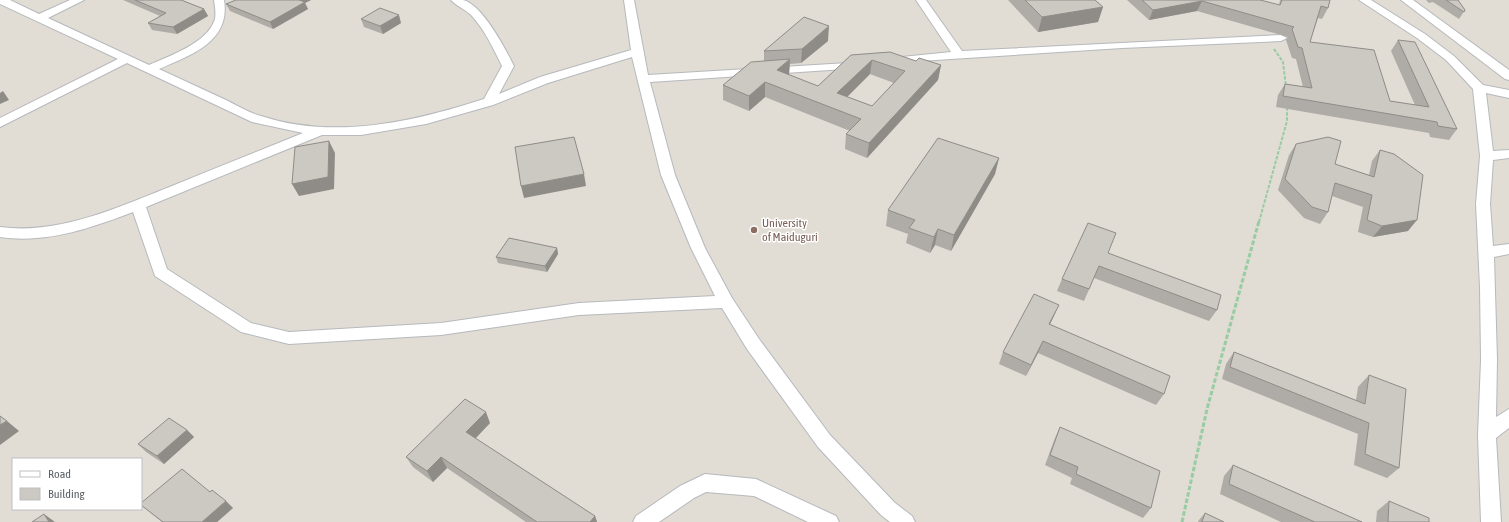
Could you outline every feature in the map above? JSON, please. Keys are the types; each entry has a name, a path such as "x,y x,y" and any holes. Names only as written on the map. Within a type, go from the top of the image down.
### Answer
{"street":[{"path":"0,0 256,119 288,127 319,131 357,131 404,124 489,102 545,80 637,52"},
{"path":"38,18 79,0"},
{"path":"149,69 189,51 209,37 220,19 219,0"},
{"path":"456,0 462,2 483,23 496,41 508,66 489,102"},
{"path":"629,0 643,80 668,175 698,248 726,302 753,344 824,440 897,520"},
{"path":"921,0 959,55"},
{"path":"1364,0 1421,36 1450,58 1479,88 1509,94"},
{"path":"1406,0 1509,76"},
{"path":"643,80 875,63 959,55 1122,45 1282,38"},
{"path":"0,123 126,59"},
{"path":"1479,88 1488,156 1483,204 1488,288 1489,360 1487,436 1492,522"},
{"path":"0,232 11,236 52,231 85,223 138,204 319,131"},
{"path":"1488,156 1509,154"},
{"path":"138,204 160,272 247,328 289,338 441,329 579,309 726,302"},
{"path":"1485,253 1509,249"},
{"path":"1487,436 1509,416"},
{"path":"643,522 687,492 705,483 756,488 829,522"}],"path":[{"path":"1267,39 1283,62 1287,91"},
{"path":"1182,522 1207,409 1287,121 1287,98"}],"shaded area":[{"name":"University of Maiduguri","path":"0,0 1509,0 1509,522 0,522"}],"building":[{"path":"135,0 181,0 204,9 173,27 148,23 166,13"},
{"path":"236,0 299,0 305,2 270,22 226,4"},
{"path":"1025,0 1095,0 1103,7 1042,17"},
{"path":"1142,0 1260,0 1280,5 1282,0 1330,0 1328,8 1321,6 1310,42 1374,50 1390,101 1429,107 1398,40 1415,42 1457,129 1438,126 1437,122 1283,96 1285,84 1312,88 1302,48 1298,47 1292,29 1294,27 1202,1 1153,10"},
{"path":"1446,0 1458,0 1465,10 1464,12"},
{"path":"380,8 399,15 380,26 361,19"},
{"path":"804,17 829,26 802,49 764,51"},
{"path":"890,52 916,61 919,58 941,65 869,143 846,134 861,119 765,82 749,96 723,85 751,62 790,59 777,70 818,86 851,55","holes":["872,60 905,71 872,106 837,93"]},
{"path":"574,137 584,174 521,186 515,147"},
{"path":"1328,137 1341,141 1335,164 1374,177 1380,150 1394,154 1423,175 1417,220 1382,226 1367,220 1372,195 1335,183 1328,212 1312,207 1285,179 1296,144"},
{"path":"938,138 999,158 954,235 938,229 934,237 909,228 915,220 888,210"},
{"path":"329,141 328,177 292,184 295,147"},
{"path":"1088,223 1116,233 1108,253 1221,295 1217,310 1099,266 1089,289 1062,279"},
{"path":"509,238 557,248 545,266 496,257"},
{"path":"1034,294 1059,305 1049,324 1170,376 1164,394 1043,341 1031,365 1003,352"},
{"path":"1234,352 1365,404 1369,375 1406,389 1399,468 1365,454 1369,423 1230,367"},
{"path":"465,399 486,412 466,432 595,516 590,522 537,522 441,457 427,471 406,457"},
{"path":"0,416 7,421 0,425"},
{"path":"169,418 187,430 157,456 138,444"},
{"path":"1060,427 1160,471 1151,508 1076,474 1078,467 1050,455"},
{"path":"1233,465 1362,522 1315,522 1229,484"},
{"path":"182,469 210,492 212,490 226,501 202,522 163,522 142,506 142,502"},
{"path":"1389,501 1429,518 1429,522 1388,522"},
{"path":"1205,513 1224,522 1202,522"},
{"path":"44,514 49,522 32,522"}],"place":[{"name":"University of Maiduguri","path":"754,230"}]}
